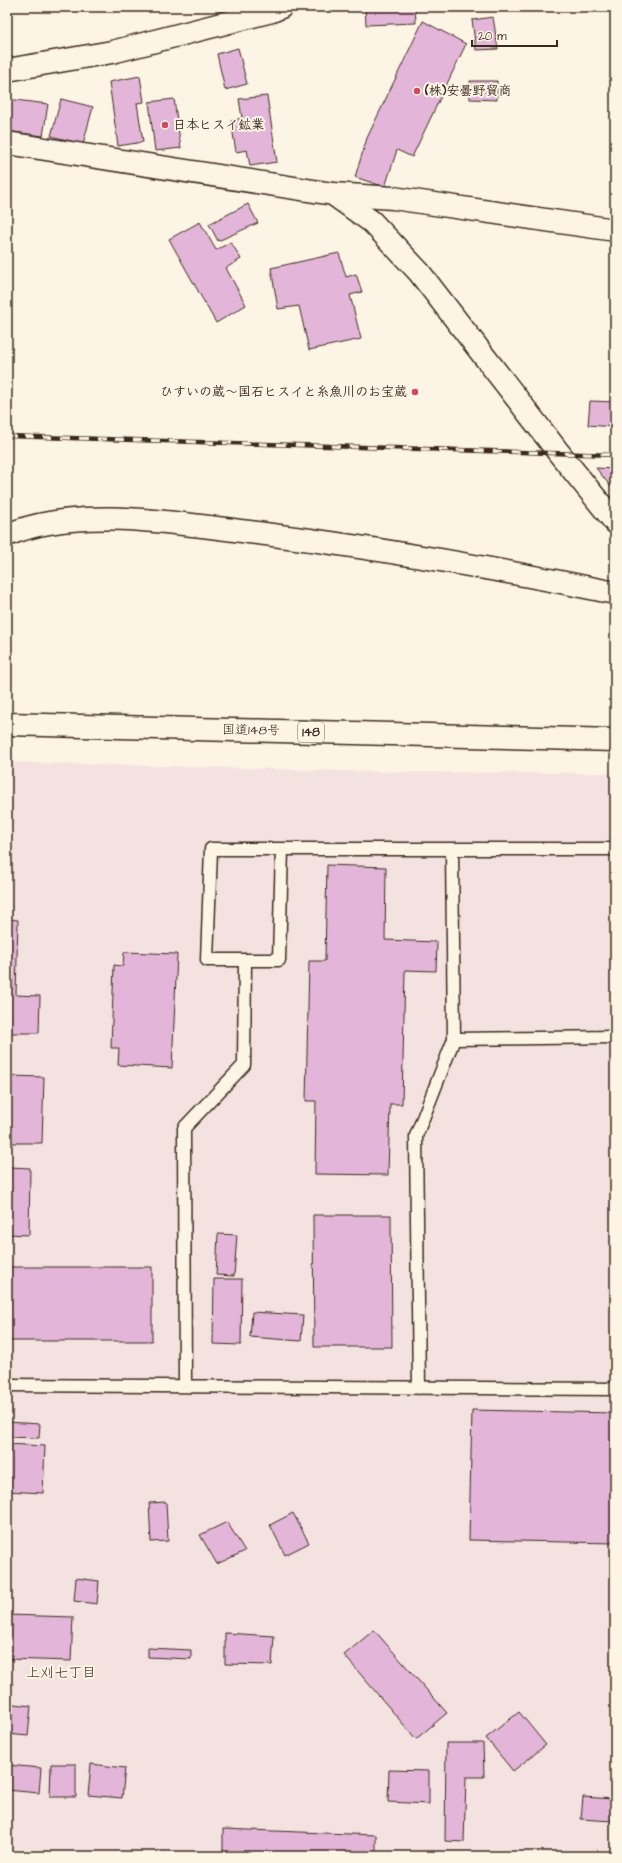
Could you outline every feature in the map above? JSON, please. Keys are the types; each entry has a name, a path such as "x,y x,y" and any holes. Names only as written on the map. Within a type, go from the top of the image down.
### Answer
{"main road":[{"path":"7,70 112,52 272,11 281,7"},
{"path":"7,143 333,194 393,198 615,230"},
{"path":"333,194 372,222 419,272 554,447 615,522"},
{"path":"7,535 23,528 51,522 85,519 127,520 178,524 287,537 403,554 611,593"},
{"name":"国道148号","path":"7,724 615,740"}],"lane":[{"path":"282,849 279,960 207,960 211,849 282,849 615,849"},
{"path":"419,1388 416,1136 454,1039 452,849"},
{"path":"185,1386 184,1128 244,1065 245,960"},
{"path":"454,1039 615,1037"},
{"path":"7,1385 615,1389"}],"shaded area":[{"path":"7,762 391,772 615,773 615,1856 7,1856"}],"building":[{"path":"365,7 415,7 416,23 366,25"},
{"path":"493,17 498,49 476,50 472,20"},
{"name":"(株)安曇野貿商","path":"423,21 466,44 412,157 397,150 385,187 355,177 367,138"},
{"path":"238,48 247,84 225,90 217,54"},
{"path":"140,76 144,102 137,103 143,142 118,146 109,82"},
{"path":"470,81 497,81 497,100 470,99"},
{"path":"267,96 277,162 250,166 247,150 236,152 231,121 242,118 239,99"},
{"path":"7,99 48,104 43,136 7,131"},
{"path":"61,99 93,107 83,144 51,136"},
{"name":"日本ヒスイ鉱業","path":"174,99 181,148 155,151 149,102"},
{"path":"248,204 258,223 218,241 209,224"},
{"path":"200,222 216,250 231,242 241,259 226,268 246,305 216,323 169,239"},
{"path":"339,253 346,277 356,274 362,292 350,295 361,339 309,350 299,306 278,309 271,268"},
{"path":"590,401 615,402 615,427 588,425"},
{"path":"596,468 615,469 615,492"},
{"path":"327,865 386,867 385,940 437,942 436,971 405,970 402,1104 390,1104 388,1175 315,1174 316,1101 306,1101 309,961 325,961"},
{"path":"7,919 18,920 16,995 40,996 39,1033 10,1033 10,1017 7,1017"},
{"path":"124,952 177,954 172,1068 118,1065 119,1048 111,1048 114,965 123,966"},
{"path":"7,1076 44,1077 42,1143 7,1143"},
{"path":"7,1157 9,1157 9,1167 30,1168 29,1235 7,1234"},
{"path":"313,1215 391,1215 392,1347 314,1347"},
{"path":"218,1234 237,1235 234,1276 216,1275"},
{"path":"7,1267 152,1267 152,1341 7,1341"},
{"path":"214,1279 242,1279 241,1345 213,1344"},
{"path":"252,1312 303,1315 301,1341 250,1337"},
{"path":"472,1410 615,1413 615,1543 469,1540"},
{"path":"7,1422 40,1424 39,1438 7,1437"},
{"path":"7,1444 45,1446 43,1493 7,1491"},
{"path":"166,1502 168,1541 151,1542 149,1503"},
{"path":"293,1513 309,1543 285,1555 270,1525"},
{"path":"227,1522 245,1551 217,1564 200,1535"},
{"path":"76,1578 99,1581 97,1604 74,1601"},
{"path":"7,1615 73,1617 71,1661 7,1659"},
{"path":"374,1630 447,1713 416,1739 344,1655"},
{"path":"225,1633 274,1636 272,1665 225,1664"},
{"path":"148,1648 191,1650 191,1659 148,1657"},
{"path":"7,1703 31,1706 28,1736 7,1734"},
{"path":"519,1712 546,1745 513,1771 486,1738"},
{"path":"446,1743 483,1743 484,1777 466,1777 464,1842 445,1841"},
{"path":"51,1764 76,1764 76,1797 50,1797"},
{"path":"91,1764 125,1768 122,1798 88,1795"},
{"path":"7,1765 41,1768 39,1793 7,1790"},
{"path":"389,1770 429,1771 429,1804 388,1802"},
{"path":"583,1797 613,1799 612,1821 581,1819"},
{"path":"223,1829 376,1835 376,1856 223,1853"}],"railway":[{"path":"7,436 615,455"}],"place":[{"name":"(株)安曇野貿商","path":"417,91"},
{"name":"日本ヒスイ鉱業","path":"165,125"},
{"name":"ひすいの蔵～国石ヒスイと糸魚川のお宝蔵","path":"415,392"}],"district":[{"name":"上刈七丁目","path":"61,1673"}]}
